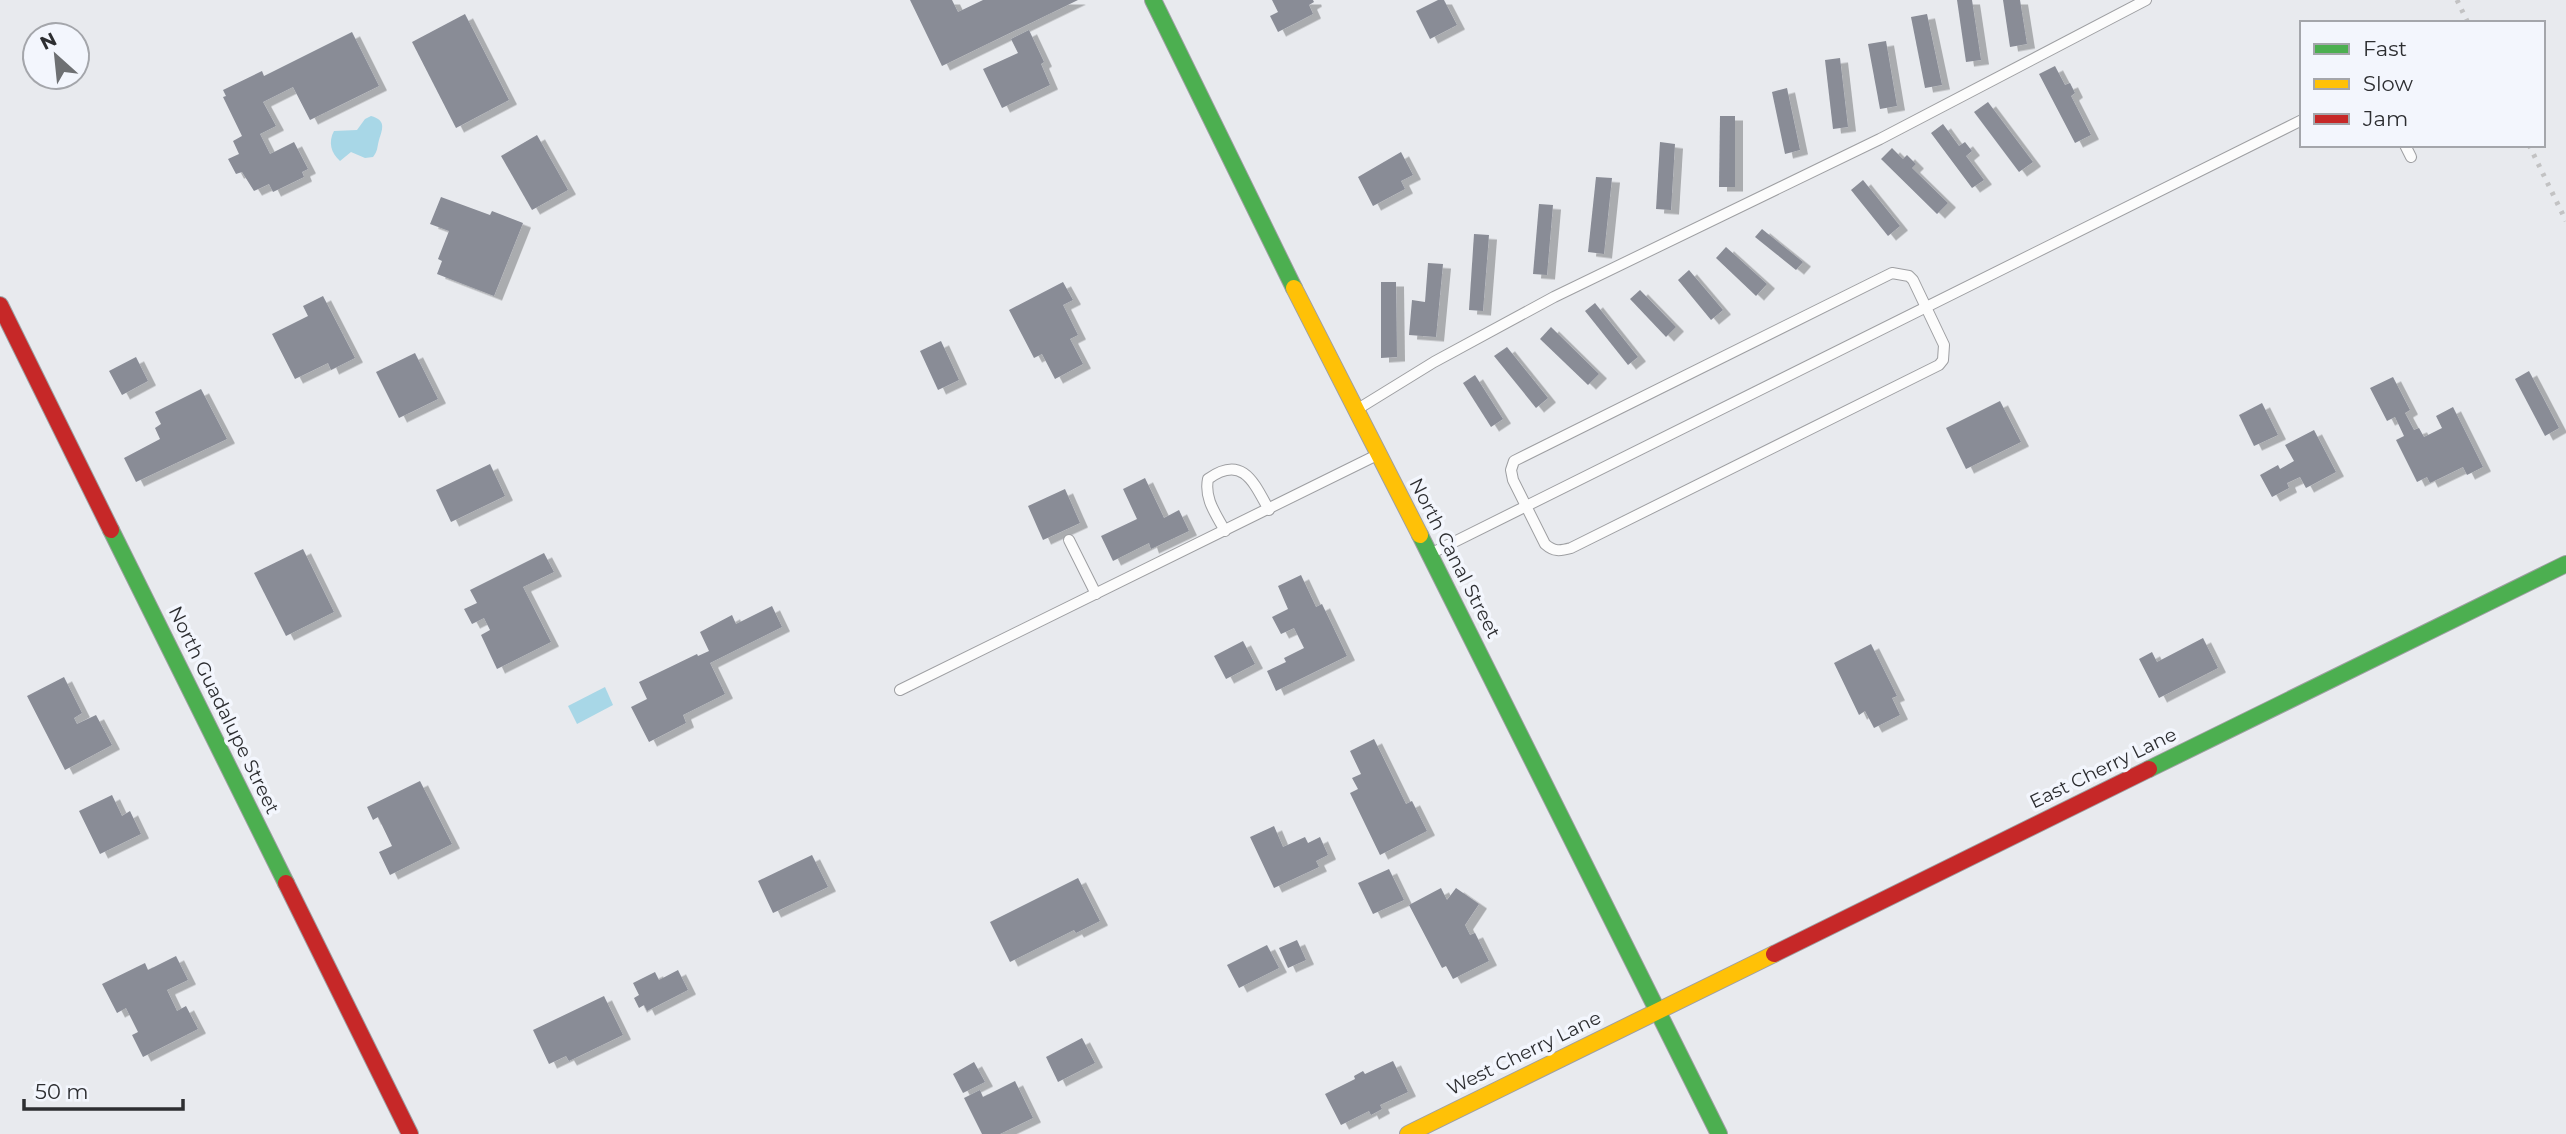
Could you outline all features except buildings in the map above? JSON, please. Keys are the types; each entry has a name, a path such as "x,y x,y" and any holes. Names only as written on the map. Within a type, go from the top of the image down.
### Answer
{"street":[{"name":"North Canal Street","path":"1153,0 1263,228 1380,454 1719,1134"},
{"name":"North Guadalupe Street","path":"0,305 410,1134"},
{"name":"East Cherry Lane","path":"1658,1010 2566,564"},
{"name":"West Cherry Lane","path":"1408,1134 1658,1010"}],"lane":[{"path":"1357,409 1434,362 1554,297 1880,139 2146,0"},
{"path":"1430,554 2300,121"},
{"path":"2406,147 2411,157"},
{"path":"1901,273 1909,276 1944,345 1943,360 1939,365 1571,548 1559,552 1551,550 1545,544 1527,506 1513,480 1511,470 1514,461 1885,275 1901,273"},
{"path":"900,690 1380,454"},
{"path":"1225,531 1208,499 1206,489 1208,479 1218,472 1235,469 1246,473 1269,510"},
{"path":"1069,540 1096,594"}],"water":[{"path":"371,116 382,125 375,155 365,158 351,152 340,161 331,147 334,131 357,130 365,119"},
{"path":"605,687 613,705 577,724 568,706"}],"railway":[{"path":"2457,0 2467,21"},
{"path":"2530,147 2566,221"}],"traffic: fast":[{"path":"1153,0 1294,288"},
{"path":"111,530 286,883"},
{"path":"1420,535 1719,1134"},
{"path":"2149,769 2566,564"}],"traffic: slow":[{"path":"1294,288 1420,535"},
{"path":"1408,1134 1774,954"}],"traffic: jam":[{"path":"0,305 111,530"},
{"path":"1774,954 2149,769"},
{"path":"286,883 410,1134"}]}
